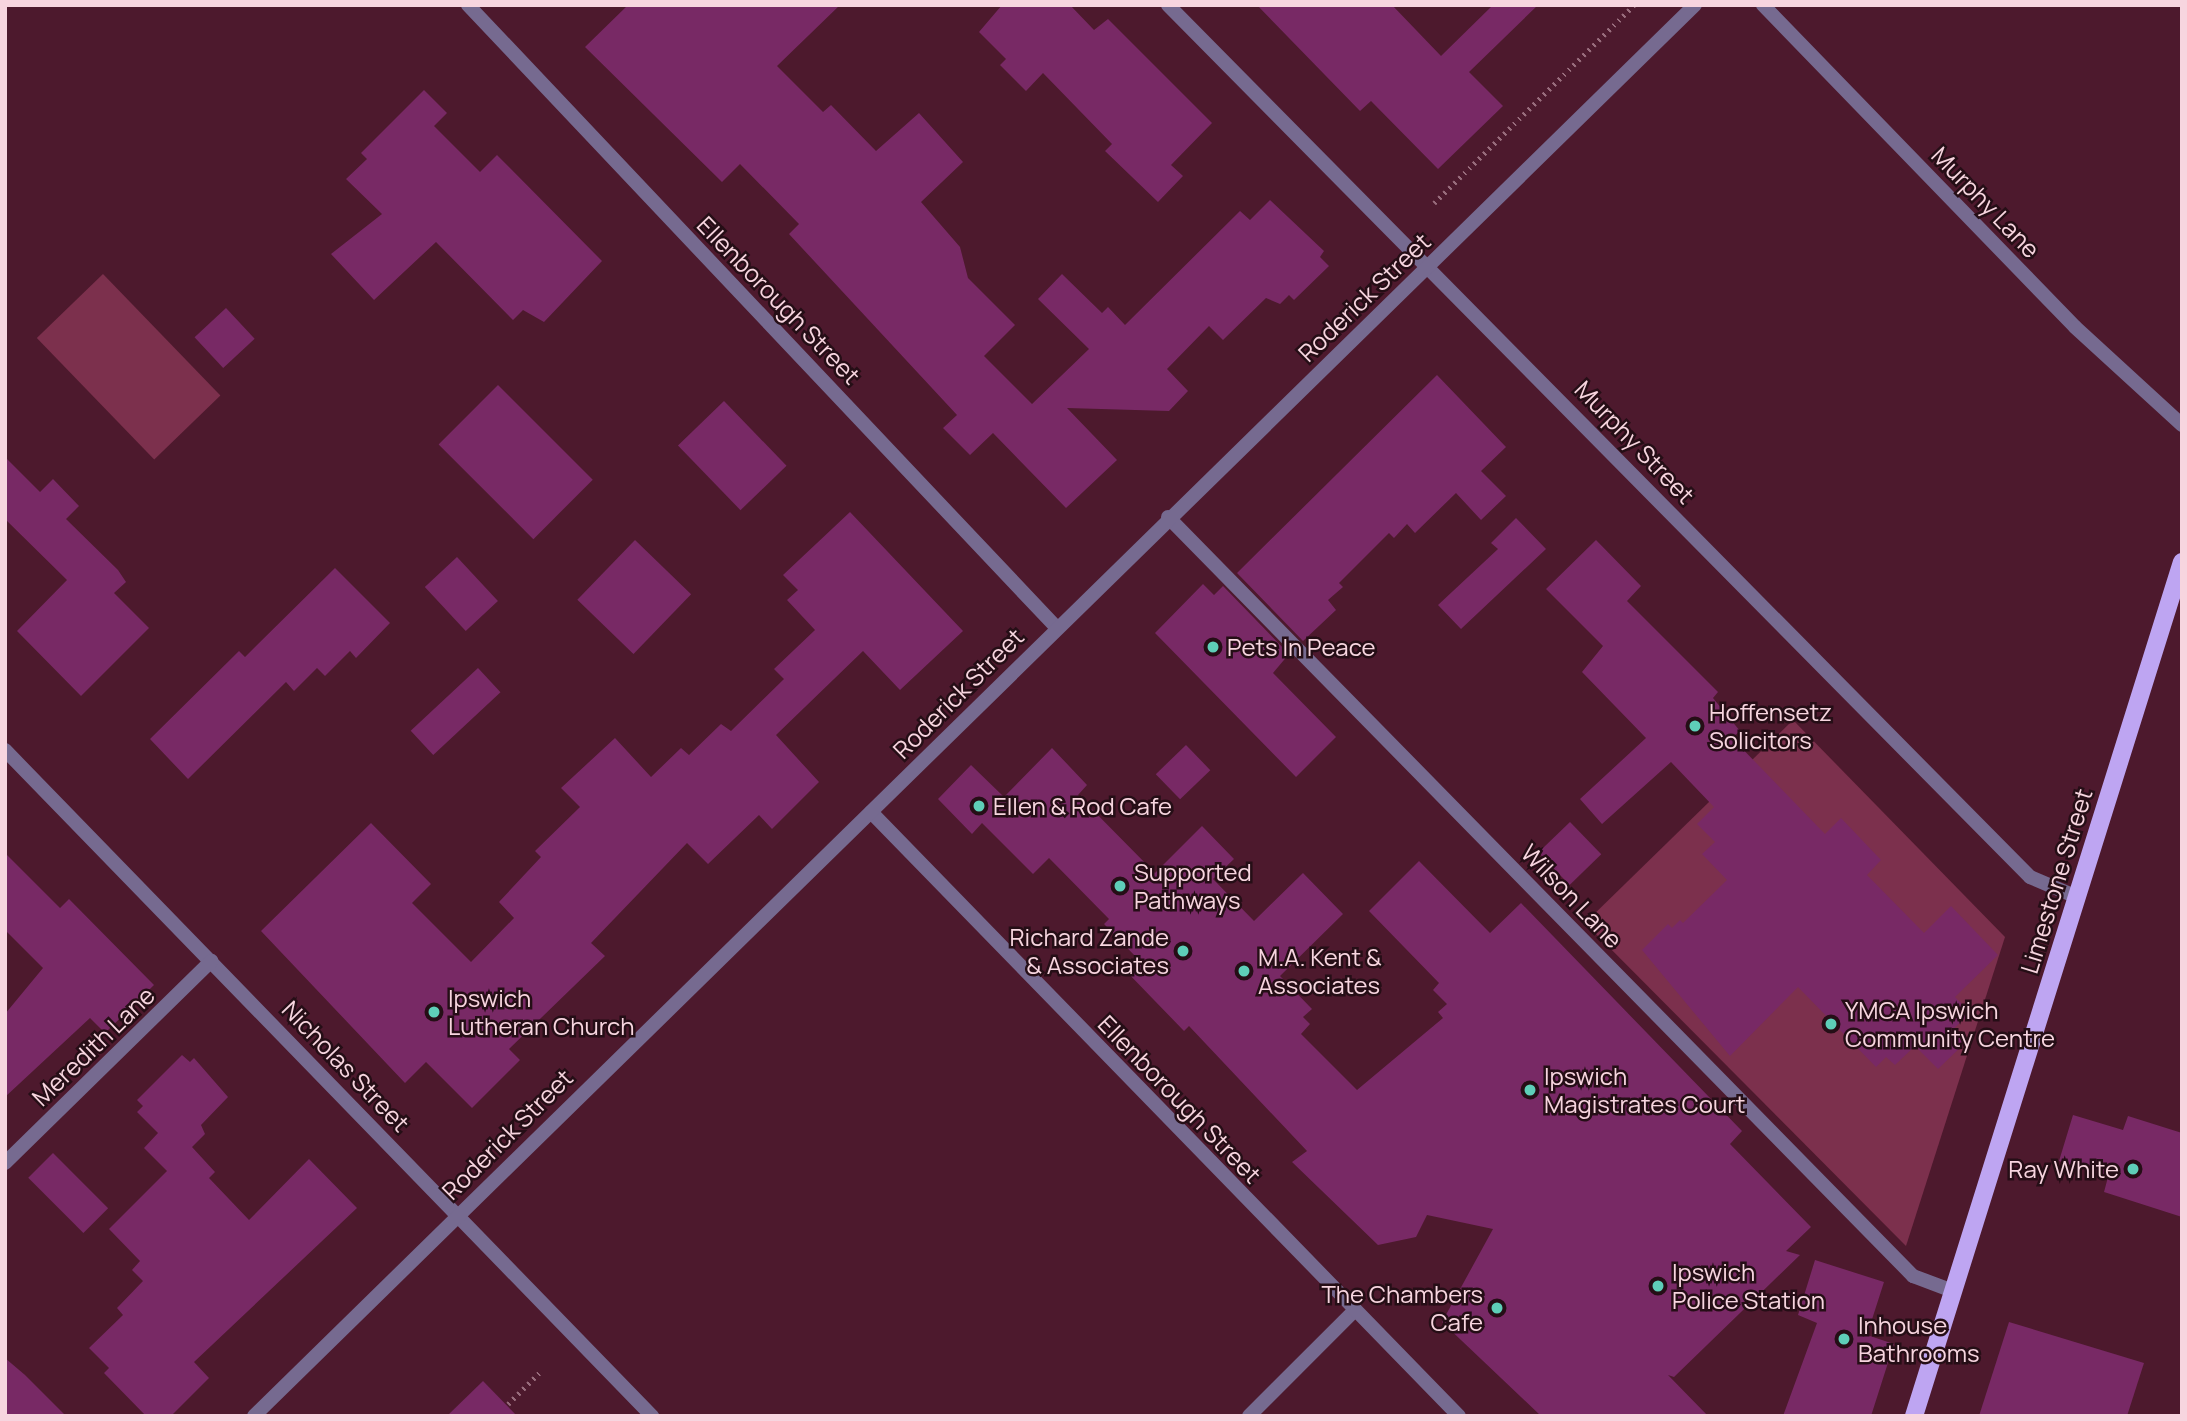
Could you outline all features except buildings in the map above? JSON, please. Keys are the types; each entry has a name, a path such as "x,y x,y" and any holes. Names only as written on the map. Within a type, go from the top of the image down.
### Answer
{"main road":[{"name":"Limestone Street","path":"1914,1416 2182,562"}],"street":[{"name":"Ellenborough Street","path":"468,5 1056,627"},
{"name":"Murphy Street","path":"1168,5 2030,877 2077,897"},
{"name":"Roderick Street","path":"254,1416 1168,517 1695,5"},
{"name":"Murphy Lane","path":"1763,5 2075,327 2182,425"},
{"name":"Wilson Lane","path":"1168,517 1913,1276 1953,1291"},
{"name":"Nicholas Street","path":"5,750 459,1214 652,1416"},
{"name":"Ellenborough Street","path":"871,812 1459,1416"},
{"name":"Meredith Lane","path":"5,1163 211,961"},
{"path":"1249,1416 1354,1311"}],"path":[{"path":"1434,203 1634,5"},
{"path":"508,1404 541,1371"}],"shaded area":[{"path":"103,274 220,396 154,459 37,338"},
{"name":"YMCA Ipswich Community Centre","path":"1793,720 2005,937 1906,1246 1585,923"}],"place":[{"name":"Pets In Peace","path":"1213,647"},
{"name":"Hoffensetz Solicitors","path":"1695,726"},
{"name":"Ellen & Rod Cafe","path":"979,806"},
{"name":"Supported Pathways","path":"1120,886"},
{"name":"Richard Zande & Associates","path":"1183,951"},
{"name":"M.A. Kent & Associates","path":"1244,971"},
{"name":"Ipswich Lutheran Church","path":"434,1012"},
{"name":"YMCA Ipswich Community Centre","path":"1831,1024"},
{"name":"Ipswich Magistrates Court","path":"1530,1090"},
{"name":"Ray White","path":"2133,1169"},
{"name":"Ipswich Police Station","path":"1658,1286"},
{"name":"The Chambers Cafe","path":"1497,1308"},
{"name":"Inhouse Bathrooms","path":"1844,1339"}]}
